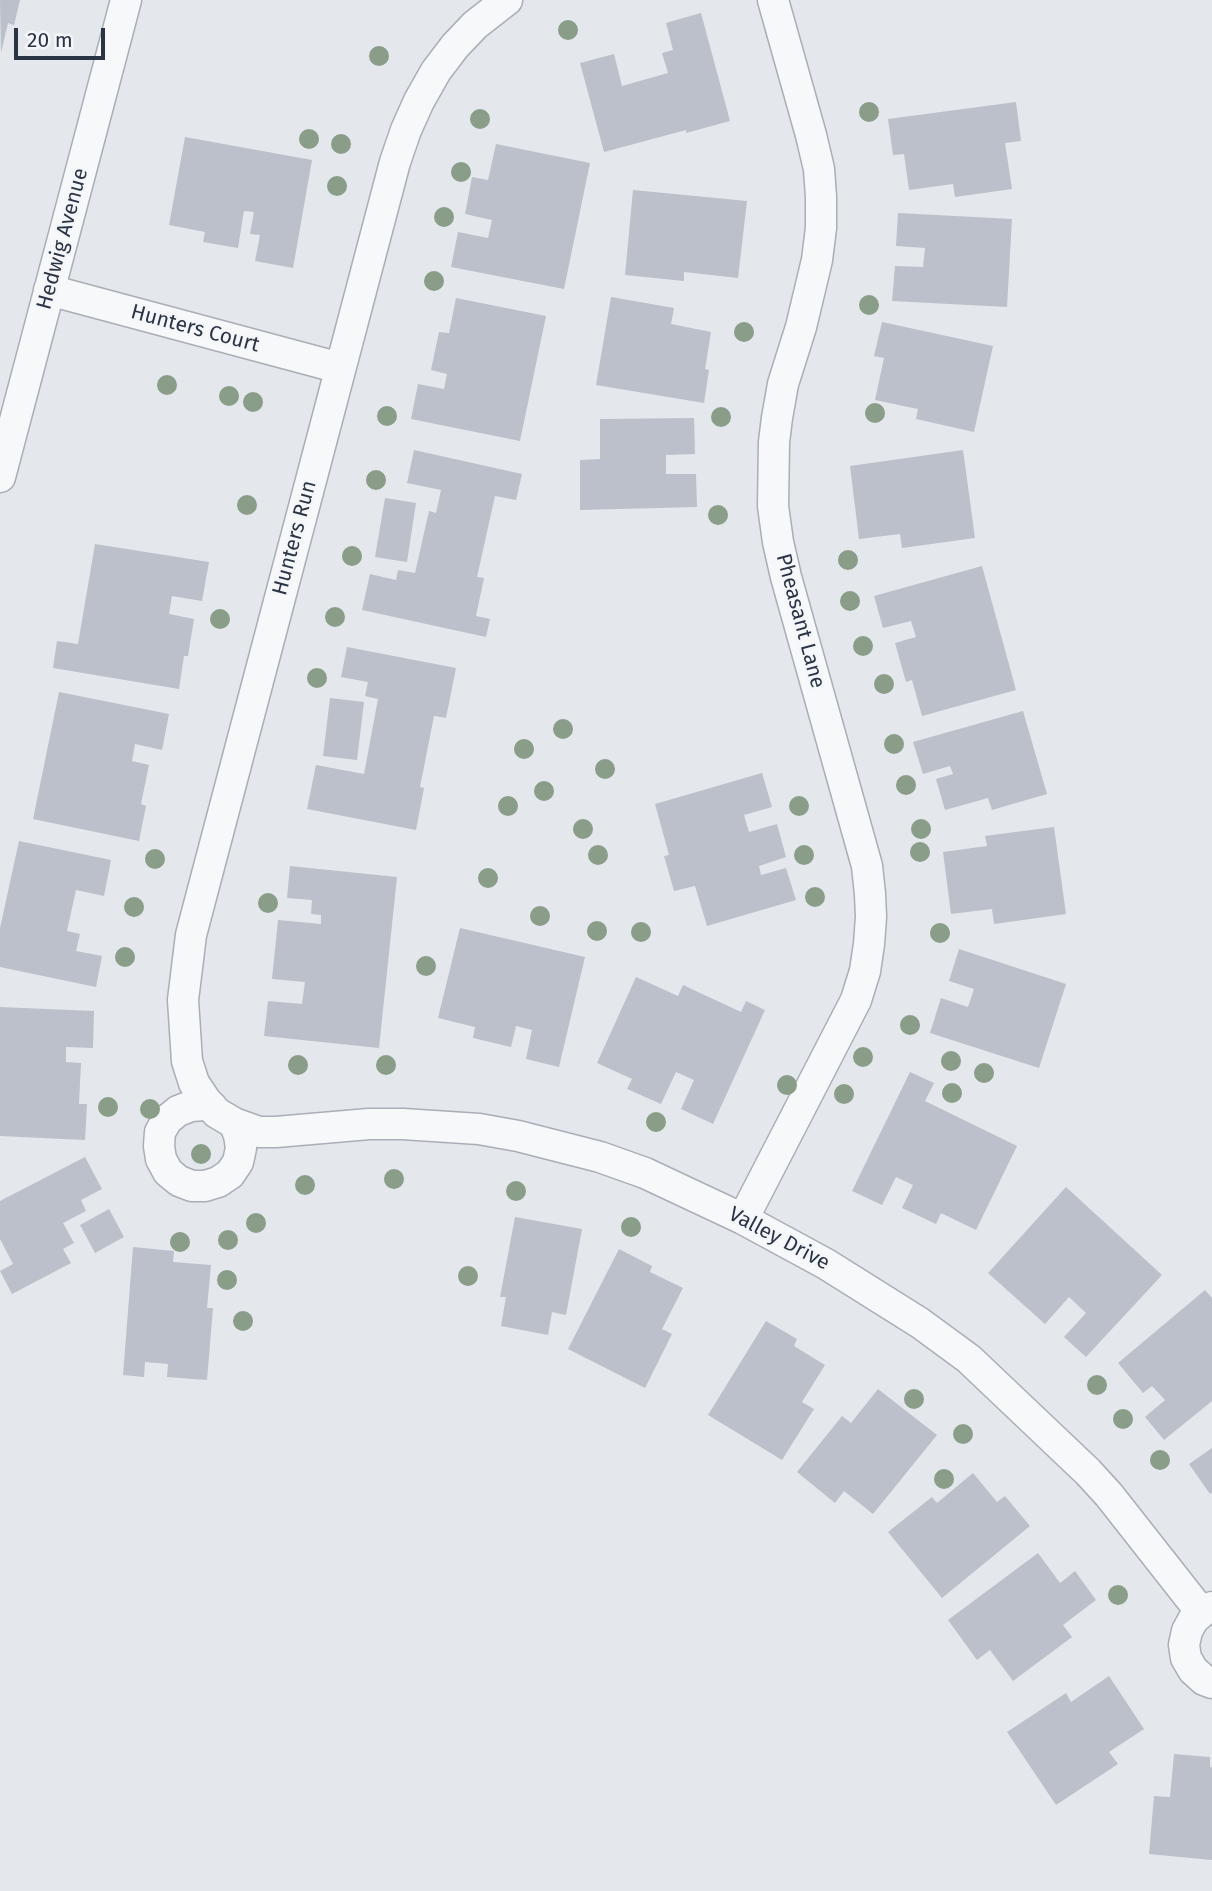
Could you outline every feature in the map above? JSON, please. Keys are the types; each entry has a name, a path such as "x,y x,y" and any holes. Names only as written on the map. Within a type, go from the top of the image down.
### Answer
{"street":[{"name":"Hedwig Avenue","path":"0,477 126,0"},
{"name":"Hunters Run","path":"223,1115 200,1093 187,1061 183,1000 191,935 395,162 419,100 436,71 454,46 475,25 507,0"},
{"name":"Pheasant Lane","path":"743,1219 856,1000 865,971 871,917 867,866 786,577 773,506 777,418 783,384 801,327 817,260 821,228 819,169 774,0"},
{"name":"Hunters Court","path":"49,290 340,368"},
{"name":"Valley Drive","path":"223,1115 259,1132 403,1124 467,1128 517,1136 600,1157 645,1173 743,1219 836,1270 920,1323 969,1359 1109,1495 1206,1610 1193,1620 1184,1645 1186,1658 1193,1670 1203,1680 1212,1683"}],"building":[{"path":"0,0 20,0 14,25 8,23 1,53"},
{"path":"701,13 730,121 604,152 580,63 614,54 622,86 668,73 662,53 673,50 666,23"},
{"path":"1016,102 1021,141 1005,143 1012,189 955,197 953,184 909,190 904,154 893,155 888,119"},
{"path":"185,137 312,160 293,268 255,261 260,235 250,234 254,212 244,211 238,248 203,242 205,232 169,225"},
{"path":"496,144 590,163 564,289 451,267 458,232 488,238 492,220 465,214 472,177 488,180"},
{"path":"633,190 747,201 738,278 684,272 684,281 625,275"},
{"path":"898,213 1012,219 1007,307 892,301 895,266 923,267 925,248 896,246"},
{"path":"611,297 674,308 671,324 711,332 705,369 709,370 704,403 596,385"},
{"path":"456,298 546,316 520,441 411,419 418,384 444,389 447,374 431,370 439,332 449,333"},
{"path":"882,322 993,346 974,432 916,419 918,409 875,400 884,358 874,356"},
{"path":"694,418 695,454 666,455 666,474 696,474 697,507 580,510 580,460 600,459 600,419"},
{"path":"414,450 522,474 516,500 495,496 477,577 484,578 476,616 490,619 486,637 362,610 370,574 396,580 398,570 415,573 429,511 436,513 441,490 407,483"},
{"path":"963,450 975,538 902,548 900,534 859,539 850,466"},
{"path":"385,498 416,503 407,562 375,557"},
{"path":"95,544 209,562 202,601 172,596 169,614 194,619 179,689 53,668 57,641 78,644"},
{"path":"982,566 1016,690 922,716 912,680 906,682 895,643 916,637 911,621 883,628 874,596"},
{"path":"347,647 456,668 446,718 434,716 420,787 424,788 416,830 307,809 316,765 364,774 378,699 365,696 368,682 341,677"},
{"path":"59,692 169,714 162,750 135,744 132,761 149,765 141,804 146,806 139,841 33,819"},
{"path":"330,698 364,702 357,760 323,756"},
{"path":"1023,711 1047,794 992,810 988,798 945,810 936,779 953,774 950,766 923,774 913,742"},
{"path":"762,773 772,807 744,815 749,832 777,824 786,857 759,866 761,875 786,868 796,900 707,926 695,886 674,891 664,856 669,855 655,804"},
{"path":"1054,827 1066,914 994,924 992,909 951,914 943,852 987,846 985,836"},
{"path":"19,841 111,860 104,896 76,890 67,931 80,934 76,951 102,956 96,987 0,967 0,928"},
{"path":"290,866 397,877 379,1048 264,1036 268,1001 302,1004 305,982 272,979 278,920 321,924 321,915 311,914 312,900 287,898"},
{"path":"460,928 585,957 559,1067 526,1059 532,1030 516,1026 511,1047 473,1038 475,1027 438,1018"},
{"path":"959,949 1066,984 1039,1068 930,1033 941,998 968,1007 974,989 949,981"},
{"path":"636,977 678,996 683,985 741,1012 746,1001 765,1010 713,1124 681,1109 694,1080 676,1072 661,1104 627,1089 632,1079 597,1063"},
{"path":"0,1007 94,1011 93,1048 66,1047 66,1062 81,1063 79,1104 87,1104 85,1140 0,1136"},
{"path":"910,1072 934,1083 925,1101 1017,1146 976,1230 941,1213 936,1224 902,1208 913,1185 896,1177 882,1205 852,1191"},
{"path":"85,1157 102,1189 81,1200 86,1211 63,1223 74,1243 63,1249 71,1263 12,1294 0,1271 13,1264 0,1239 0,1201"},
{"path":"1066,1187 1162,1275 1086,1357 1064,1337 1086,1313 1069,1297 1045,1324 988,1273"},
{"path":"109,1209 124,1237 95,1253 80,1225"},
{"path":"515,1217 582,1229 566,1315 552,1312 548,1335 501,1326 506,1297 500,1297"},
{"path":"133,1247 174,1251 173,1262 211,1265 207,1308 213,1308 207,1380 167,1377 168,1364 145,1362 144,1377 123,1375"},
{"path":"619,1249 652,1266 650,1272 683,1288 662,1329 672,1334 645,1388 568,1349"},
{"path":"1205,1290 1212,1298 1212,1401 1164,1440 1145,1417 1165,1400 1152,1386 1143,1393 1118,1363"},
{"path":"766,1321 797,1339 794,1346 825,1365 802,1402 814,1409 782,1460 708,1415"},
{"path":"878,1389 937,1435 873,1514 844,1491 835,1503 797,1472 842,1416 851,1423"},
{"path":"1212,1448 1212,1492 1210,1494 1189,1464"},
{"path":"973,1473 997,1502 1005,1496 1030,1526 942,1598 888,1532 932,1497 937,1503"},
{"path":"1038,1553 1060,1583 1075,1571 1096,1600 1063,1625 1072,1637 1013,1681 990,1650 977,1660 948,1620"},
{"path":"1109,1676 1144,1729 1109,1752 1118,1764 1056,1805 1007,1732 1066,1693 1071,1702"},
{"path":"1174,1754 1210,1757 1212,1860 1149,1854 1154,1796 1170,1797"}]}
